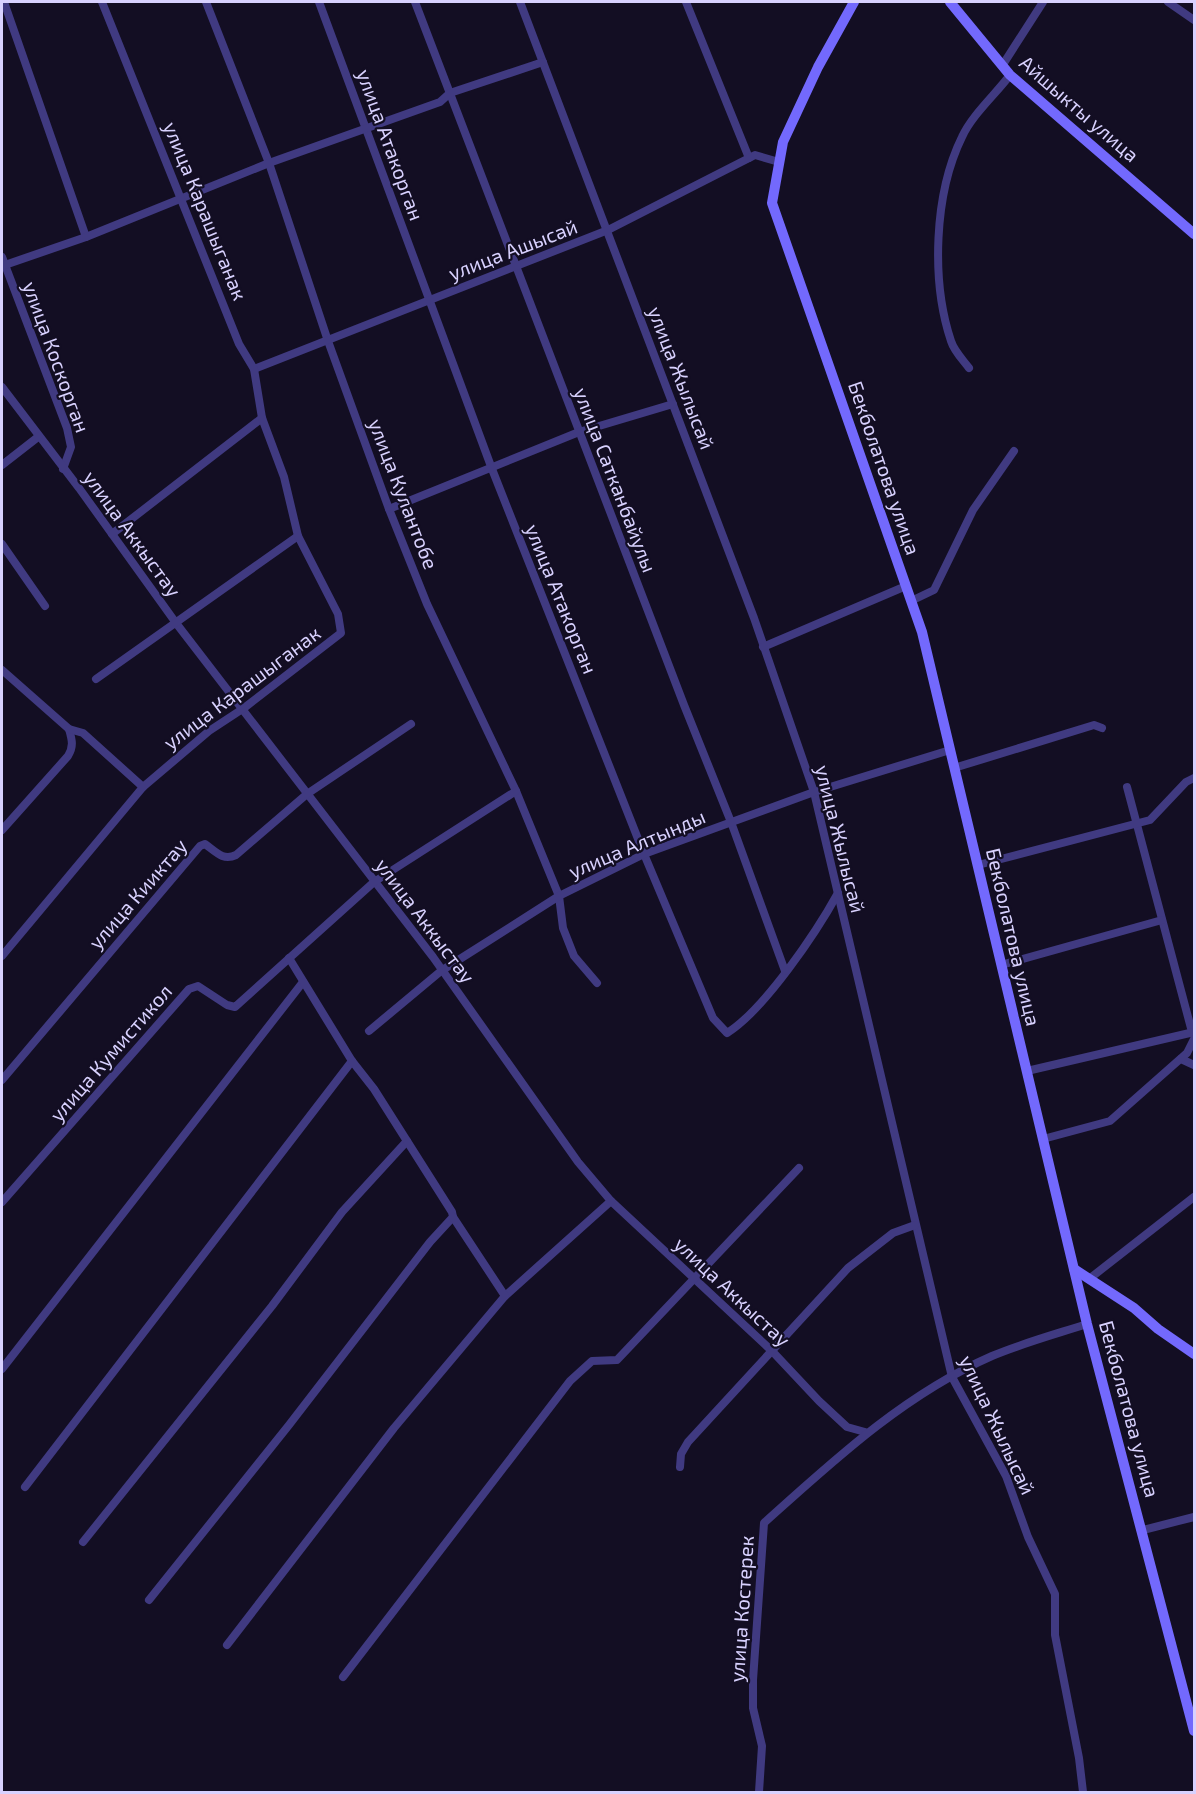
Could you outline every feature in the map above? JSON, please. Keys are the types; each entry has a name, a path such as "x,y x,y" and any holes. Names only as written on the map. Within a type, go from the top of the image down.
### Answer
{"street":[{"path":"4,2 86,237"},
{"name":"улица Карашыганак","path":"2,956 143,786 208,731 244,708 341,633 338,614 298,536 284,477 262,418 254,369 239,344 183,198 102,2"},
{"name":"улица Кулантобе","path":"206,2 269,164 328,341 389,509 428,604 516,791 559,896 564,928 574,956 597,984"},
{"name":"улица Атакорган","path":"319,2 492,469 644,854 713,1018 727,1033 743,1023 785,971 838,893"},
{"name":"улица Сатканбайулы","path":"415,2 731,822 785,971"},
{"name":"улица Жылысай","path":"520,2 673,404 763,646 814,792 952,1377 1006,1476 1028,1537 1055,1594 1055,1635 1065,1699 1079,1758 1083,1792"},
{"path":"686,2 749,158 755,155 779,162 783,142 818,67 854,2"},
{"name":"Айшыкты улица","path":"950,2 1010,75 1194,234"},
{"path":"1002,66 1043,2"},
{"path":"1168,2 1194,20"},
{"path":"2,262 86,237 269,164 440,102 450,93 543,62"},
{"path":"969,368 952,343 940,293 940,223 945,180 962,135 1010,75"},
{"name":"улица Ашысай","path":"254,369 608,230 749,158"},
{"name":"Бекболатова улица","path":"779,162 772,203 922,632 1087,1324 1194,1731"},
{"name":"улица Коскорган","path":"2,262 67,428 71,447 63,469"},
{"name":"улица Аккыстау","path":"2,387 176,623 244,708 307,794 345,840 374,882 433,957 578,1162 612,1200 694,1280 772,1351 819,1401 847,1427 865,1432"},
{"path":"389,509 579,432 673,404"},
{"path":"112,534 262,418"},
{"path":"2,465 38,437"},
{"path":"911,601 934,590 973,510 1014,451"},
{"path":"96,679 298,536"},
{"path":"2,544 45,606"},
{"path":"763,646 906,586"},
{"path":"2,670 69,729 83,733 143,786"},
{"name":"улица Кииктау","path":"2,1080 200,846 205,844 221,857 229,858 236,855 307,794 411,724"},
{"path":"954,768 1094,725 1102,728"},
{"path":"2,830 68,756 72,748 69,729"},
{"name":"улица Алтынды","path":"369,1031 441,971 559,896 644,854 814,792 950,750"},
{"path":"978,865 1150,820 1186,782 1194,778"},
{"path":"1043,1139 1110,1121 1188,1053 1194,1034 1128,787"},
{"name":"улица Кумистикол","path":"2,1202 189,989 198,986 227,1005 235,1007 374,882 516,791"},
{"path":"1001,965 1162,920"},
{"path":"289,958 352,1061 505,1296"},
{"path":"2,1369 303,982"},
{"path":"1027,1071 1194,1034"},
{"path":"1181,1059 1194,1065"},
{"path":"25,1487 352,1061"},
{"path":"82,1542 272,1306 342,1212 406,1141"},
{"path":"343,1677 570,1381 592,1361 617,1360 799,1168"},
{"path":"1089,1279 1194,1197"},
{"path":"227,1645 394,1428 505,1296 612,1200"},
{"path":"148,1600 296,1416 430,1242 453,1217"},
{"path":"680,1467 681,1454 688,1442 848,1268 893,1233 915,1225"},
{"path":"1074,1269 1134,1308 1158,1329 1194,1354"},
{"name":"улица Костерек","path":"759,1792 762,1746 753,1708 753,1680 764,1523 865,1432 952,1377 992,1356 1087,1324"},
{"path":"1143,1530 1194,1517"}]}
